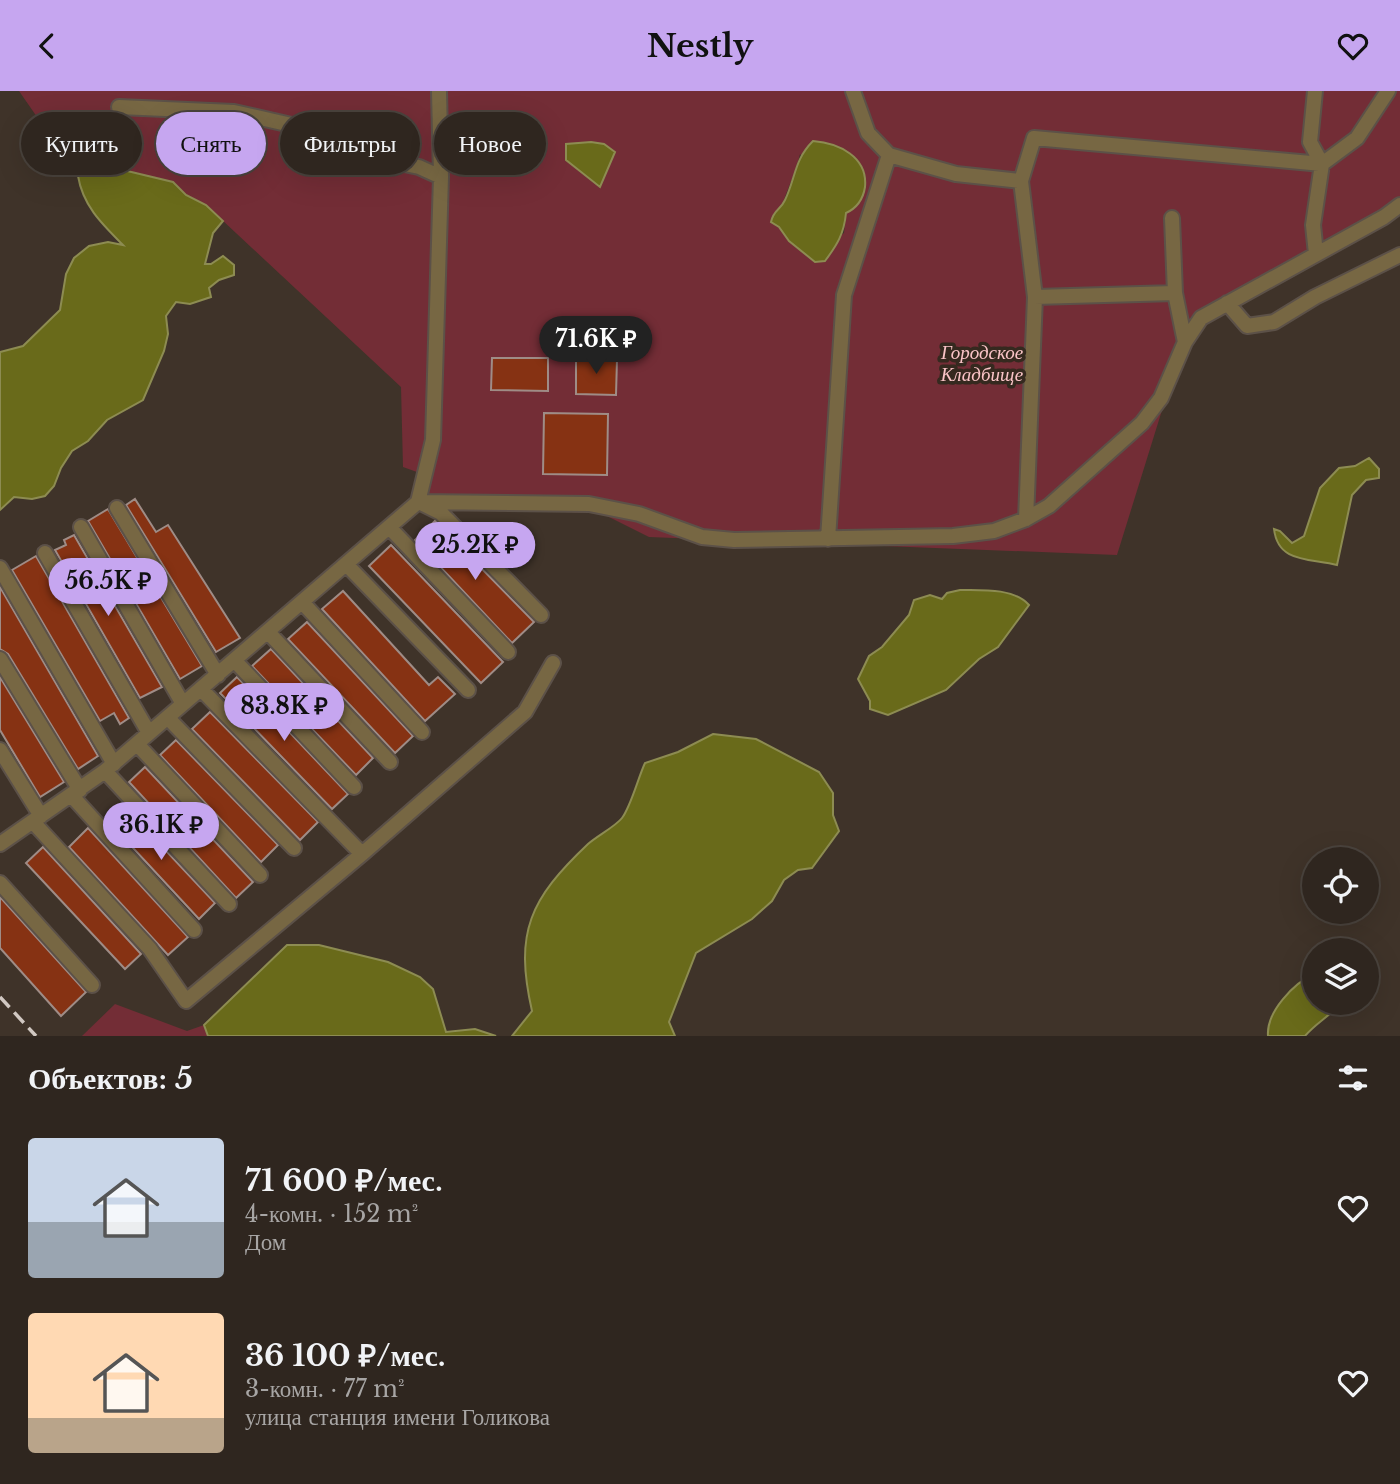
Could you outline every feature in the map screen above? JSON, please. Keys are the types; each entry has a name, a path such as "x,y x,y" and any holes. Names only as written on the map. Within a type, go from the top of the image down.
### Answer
{"street":[{"path":"0,844 109,767 418,502 433,440 441,177 439,91"},
{"path":"853,91 869,133 889,155 956,174 1021,181"},
{"path":"1315,91 1310,142 1322,164 1313,225 1316,254"},
{"path":"1026,519 1035,297 1021,181 1034,138 1322,164 1357,138 1388,91"},
{"path":"118,107 234,113 357,140 380,159 419,167 441,177"},
{"path":"828,539 844,295 889,155"},
{"path":"418,502 589,504 639,514 702,537 734,540 953,536 994,531 1026,519 1049,506 1142,423 1161,398 1185,342 1201,318 1384,217 1400,205"},
{"path":"1172,218 1175,293 1185,342"},
{"path":"1227,303 1247,325 1274,322 1315,297 1400,255"},
{"path":"1035,297 1175,293"},
{"path":"418,502 442,513 541,615"},
{"path":"117,508 218,675"},
{"path":"81,527 183,704"},
{"path":"389,527 508,652"},
{"path":"45,553 149,733"},
{"path":"346,564 468,690"},
{"path":"0,568 109,767 229,904"},
{"path":"302,602 422,732"},
{"path":"268,632 390,762"},
{"path":"0,659 75,792 194,930"},
{"path":"234,660 354,787"},
{"path":"0,750 37,819 150,949 186,1001 362,854 525,712 553,663"},
{"path":"201,688 362,854"},
{"path":"167,717 294,848"},
{"path":"137,744 260,875"},
{"path":"0,883 92,985"}],"green space":[{"name":"Городское Кладбище","path":"19,91 1400,91 1400,199 1191,317 1117,555 649,537 601,513 427,508 428,476 403,467 401,387 206,205 186,195 173,182 143,175 142,112 34,112","holes":["800,154 846,213 844,233 811,258 785,234 781,211"]},
{"path":"115,1004 187,1031 204,1025 208,1036 82,1036"}],"shaded area":[{"path":"813,141 833,145 850,153 862,167 865,176 863,196 853,209 846,213 842,233 833,250 825,261 815,262 771,222 789,192 802,155"},
{"path":"566,144 604,144 615,152 600,187 566,160"},
{"path":"142,175 173,182 186,195 206,205 223,221 213,233 205,264 211,264 223,256 234,265 234,275 219,280 209,288 211,297 190,304 176,302 166,316 168,334 164,351 143,400 107,420 88,441 72,451 54,486 45,496 32,499 14,497 0,510 0,352 23,346 60,310 66,274 74,258 89,246 108,242 123,245 89,205 78,176"},
{"path":"1369,458 1379,469 1379,478 1366,480 1352,495 1337,565 1297,557 1282,548 1274,529 1280,531 1292,543 1304,536 1320,488 1339,468 1355,466"},
{"path":"960,590 1006,593 1023,599 1029,605 998,647 979,659 946,690 888,715 870,709 870,701 858,679 869,656 882,647 909,615 914,600 930,595 942,599 947,593"},
{"path":"713,734 756,739 819,772 833,793 833,815 839,831 812,868 798,870 784,880 772,901 752,919 696,953 669,1022 675,1036 512,1036 532,1011 525,959 531,919 540,900 552,882 588,844 622,818 645,763 678,752"},
{"path":"287,945 319,945 388,962 420,977 433,989 446,1032 475,1029 496,1036 208,1036 204,1025"},
{"path":"1302,981 1302,1015 1328,1015 1305,1036 1268,1036 1276,1008"}],"building":[{"path":"492,358 548,358 548,391 491,390"},
{"path":"576,358 617,359 616,395 576,394"},
{"path":"544,413 608,414 607,475 543,474"},
{"path":"135,499 156,532 168,525 240,638 216,652 126,505"},
{"path":"108,509 202,666 180,679 88,521"},
{"path":"435,521 534,622 512,643 415,540"},
{"path":"74,535 162,687 140,698 55,550 66,545 64,540"},
{"path":"391,545 503,662 481,683 369,566"},
{"path":"36,556 129,718 120,724 114,713 100,721 12,570"},
{"path":"0,587 98,756 78,769 8,654 0,649"},
{"path":"343,591 429,685 438,677 455,694 425,721 322,609"},
{"path":"307,622 413,736 395,753 288,639"},
{"path":"271,649 373,758 356,775 252,666"},
{"path":"0,677 64,782 40,797 0,730"},
{"path":"237,677 348,794 332,809 220,693"},
{"path":"210,712 318,822 300,840 192,729"},
{"path":"176,740 278,845 261,862 160,755"},
{"path":"145,767 253,882 236,898 129,782"},
{"path":"123,805 215,903 199,919 107,820"},
{"path":"88,828 188,937 168,955 69,847"},
{"path":"43,847 141,954 125,969 26,863"},
{"path":"0,897 86,992 61,1016 0,948"}],"railway":[{"path":"0,997 36,1036"}]}
